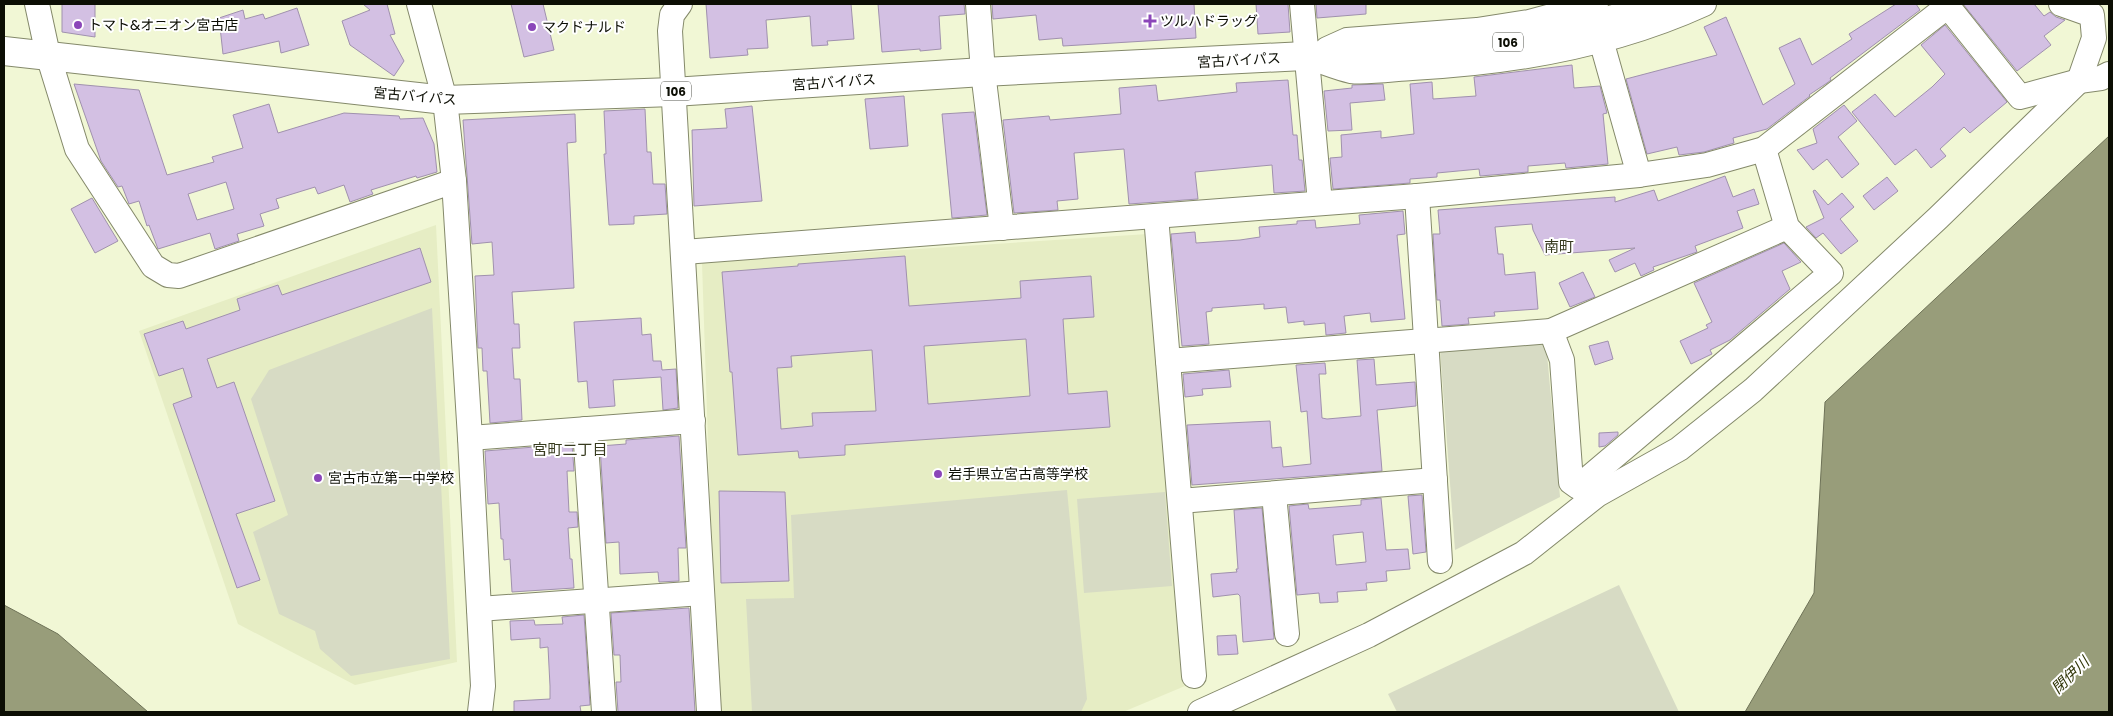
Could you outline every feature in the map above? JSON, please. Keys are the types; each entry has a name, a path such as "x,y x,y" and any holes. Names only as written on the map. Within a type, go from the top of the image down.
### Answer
{"highway":[{"name":"宮古バイパス","path":"4,51 445,100 673,92 983,72 1464,48 1550,36 1647,10 1661,4"}],"street":[{"path":"37,4 48,55 77,149 153,266 168,274 179,276 454,181"},
{"path":"419,4 445,100 454,181 483,686 480,712"},
{"path":"680,4 672,15 671,23 673,92 684,252 709,712"},
{"path":"978,4 983,72 1002,228"},
{"path":"1302,4 1320,203"},
{"path":"1306,57 1347,40 1478,30 1529,22 1596,4"},
{"path":"1306,57 1352,71 1469,65 1523,57 1601,40 1648,26 1704,4"},
{"path":"1200,712 1369,635 1524,553 1597,495 1679,448 1753,390 1938,218 2079,81 2094,38 2092,15 2061,4"},
{"path":"684,252 1417,196 1639,175 1707,165 1764,149 1947,5 2020,97 2079,81 2101,78 2109,74"},
{"path":"1601,40 1639,175"},
{"path":"1551,331 1562,360 1571,482 1578,487 1831,273 1787,227 1764,149"},
{"path":"1417,196 1440,561"},
{"path":"1156,216 1194,676"},
{"path":"1168,361 1551,331 1787,227"},
{"path":"470,438 693,421"},
{"path":"585,429 604,712"},
{"path":"1180,501 1435,480"},
{"path":"1274,494 1287,634"},
{"path":"479,609 702,593"}],"shaded area":[{"name":"宮古市立第一中学校","path":"436,225 457,662 355,685 238,624 139,331"},
{"name":"岩手県立宮古高等学校","path":"1148,234 1185,686 1123,712 717,712 702,263"},
{"path":"432,308 450,659 351,676 320,649 315,631 279,614 253,532 288,515 251,399 269,370"},
{"path":"1546,343 1560,497 1455,550 1440,350"},
{"path":"1067,490 1087,699 1081,712 752,712 746,599 794,598 791,515"},
{"path":"1165,492 1172,586 1084,593 1077,499"},
{"path":"1619,585 1679,712 1397,712 1388,694"}],"water":[{"name":"閉伊川","path":"2109,136 2109,712 1745,712 1814,593 1825,402"},
{"path":"4,605 58,634 148,712 4,712"}],"building":[{"name":"トマト&オニオン宮古店","path":"62,4 95,4 95,37 62,32"},
{"path":"363,4 387,4 395,34 390,35 404,61 394,76 350,45 342,21 370,10"},
{"name":"マクドナルド","path":"511,4 543,4 554,50 524,57"},
{"path":"706,4 851,4 854,39 827,41 828,45 812,46 810,16 766,20 768,48 747,49 748,55 710,58"},
{"path":"878,4 964,4 965,14 939,16 941,49 882,52"},
{"path":"992,4 1194,4 1196,38 1063,46 1062,38 1039,40 1036,15 993,19"},
{"path":"1256,4 1288,4 1290,32 1258,34"},
{"path":"1316,4 1366,4 1366,14 1317,18"},
{"path":"1896,4 1916,4 1920,10 1830,78 1831,80 1767,129 1733,138 1734,143 1704,152 1679,155 1677,147 1647,154 1626,79 1717,55 1704,27 1726,17 1763,105 1795,84 1779,48 1800,38 1812,65 1852,39 1849,34"},
{"path":"1963,4 2034,4 2044,16 2050,12 2056,17 2065,20 2044,36 2051,45 2017,71"},
{"path":"297,8 309,45 281,53 279,41 223,54 219,18 243,10 245,19 263,14 265,19"},
{"path":"1945,25 2007,102 1970,133 1964,127 1940,149 1946,156 1931,168 1916,149 1895,165 1852,112 1875,94 1895,117 1932,87 1945,74 1921,45"},
{"path":"1572,65 1574,88 1600,86 1607,113 1603,114 1608,164 1566,168 1565,163 1528,166 1528,172 1480,176 1479,169 1437,173 1437,177 1410,179 1410,183 1333,189 1330,158 1342,157 1341,135 1381,131 1381,138 1414,134 1410,84 1432,82 1433,99 1476,96 1474,77"},
{"path":"1288,80 1293,135 1297,135 1299,160 1302,160 1305,191 1274,193 1272,165 1195,172 1198,199 1129,204 1124,149 1074,153 1078,199 1057,201 1058,210 1014,213 1003,120 1049,116 1050,120 1121,114 1119,88 1156,85 1158,101 1237,92 1236,83"},
{"path":"74,84 139,90 167,175 214,162 212,157 243,148 233,115 269,104 278,133 344,113 399,116 400,119 423,118 434,144 437,172 417,178 416,176 371,190 373,194 350,202 344,185 318,194 315,187 276,199 279,208 260,214 264,226 237,234 239,241 215,249 210,233 158,249 149,225 147,226 139,201 129,204 122,186 118,187 101,161","holes":["226,182 234,209 197,220 188,194"]},
{"path":"1383,84 1385,100 1350,103 1352,130 1328,131 1324,91 1352,88 1352,85"},
{"path":"904,96 908,146 870,149 865,99"},
{"path":"1844,105 1857,121 1838,137 1859,164 1842,178 1827,159 1813,170 1797,150 1817,143 1813,129"},
{"path":"752,106 762,201 694,206 692,130 727,128 725,109"},
{"path":"645,109 647,152 651,152 653,184 665,184 667,214 634,216 634,224 609,225 604,154 606,154 604,111"},
{"path":"974,112 987,215 952,218 942,114"},
{"path":"575,114 576,142 567,143 574,288 512,292 514,324 519,324 520,348 512,348 514,379 520,379 522,420 490,423 487,371 483,371 482,348 478,348 475,276 494,275 492,242 472,244 463,120"},
{"path":"1725,176 1733,197 1754,189 1759,204 1737,211 1743,228 1695,246 1697,252 1653,267 1654,270 1641,276 1635,263 1615,272 1609,260 1635,248 1545,255 1532,224 1495,227 1498,254 1503,254 1505,275 1535,272 1538,309 1494,312 1495,316 1468,318 1469,324 1442,326 1440,300 1437,300 1433,234 1440,234 1438,210 1615,197 1615,202 1654,190 1658,201"},
{"path":"1887,177 1898,191 1874,210 1863,196"},
{"path":"1815,190 1828,205 1842,193 1854,207 1840,219 1858,241 1841,254 1823,233 1816,238 1806,227 1824,218 1813,191"},
{"path":"92,198 118,241 95,253 71,209"},
{"path":"1403,211 1405,234 1397,235 1405,319 1371,322 1370,313 1344,316 1346,333 1326,335 1325,323 1304,325 1304,321 1288,323 1286,307 1264,309 1264,304 1212,308 1212,311 1206,312 1209,344 1182,346 1171,234 1195,232 1196,243 1240,240 1260,237 1259,227 1297,224 1297,221 1315,220 1316,228 1360,224 1359,215"},
{"path":"1784,243 1801,262 1782,271 1790,289 1730,340 1710,350 1712,354 1691,364 1680,341 1708,328 1706,325 1712,322 1694,283"},
{"path":"420,248 431,282 207,359 217,388 234,382 275,501 236,514 260,580 237,588 173,404 192,397 183,368 159,376 144,334 183,321 186,329 240,310 237,299 278,285 282,295"},
{"path":"905,256 909,306 1021,298 1020,281 1091,276 1094,317 1063,319 1068,394 1107,391 1110,427 845,445 845,455 799,458 798,451 738,455 722,272 798,266 798,264","holes":["1026,339 1030,396 928,404 924,346","872,350 876,411 812,413 813,426 781,429 777,368 792,367 791,356"]},
{"path":"1583,272 1595,297 1570,307 1559,283"},
{"path":"641,318 642,335 651,334 653,361 661,361 662,370 676,369 678,408 663,410 661,377 613,380 615,406 589,408 587,381 578,382 574,322"},
{"path":"1608,341 1613,359 1595,365 1589,346"},
{"path":"1374,359 1376,385 1415,382 1416,406 1377,410 1382,471 1192,485 1187,425 1270,421 1272,448 1281,447 1283,467 1311,464 1307,411 1301,412 1296,365 1325,363 1326,374 1319,374 1322,418 1327,419 1361,416 1357,360"},
{"path":"1229,370 1231,387 1202,389 1203,395 1185,397 1183,374"},
{"path":"1618,432 1618,435 1605,446 1599,447 1599,433"},
{"path":"679,436 686,548 678,548 679,581 659,582 658,572 620,574 619,542 606,543 600,446 626,444 626,440"},
{"path":"572,444 574,471 567,471 569,512 577,512 578,527 568,528 574,588 512,592 510,559 504,560 499,503 488,504 485,451"},
{"path":"719,491 785,492 789,581 721,583"},
{"path":"1422,495 1426,552 1413,554 1408,496"},
{"path":"1381,498 1386,550 1408,549 1410,569 1386,571 1387,581 1366,583 1367,590 1337,592 1338,602 1320,603 1319,593 1297,595 1289,506 1308,504 1309,509 1361,505 1361,500","holes":["1363,532 1366,562 1336,565 1333,535"]},
{"path":"1262,508 1274,639 1243,642 1240,596 1238,594 1213,597 1211,574 1237,572 1234,510"},
{"path":"689,608 695,712 618,712 616,682 621,682 620,655 614,655 611,613"},
{"path":"584,615 590,705 580,706 581,712 514,712 514,701 550,699 550,686 548,647 540,648 540,638 511,640 510,621 534,620 535,625 563,624 562,617"},
{"path":"1236,635 1238,654 1218,655 1217,636"}],"place":[{"name":"ツルハドラッグ","path":"1150,21"},
{"name":"トマト&オニオン宮古店","path":"78,25"},
{"name":"マクドナルド","path":"532,27"},
{"name":"岩手県立宮古高等学校","path":"938,474"},
{"name":"宮古市立第一中学校","path":"318,478"}],"district":[{"name":"南町","path":"1559,246"},
{"name":"宮町二丁目","path":"570,449"}]}
